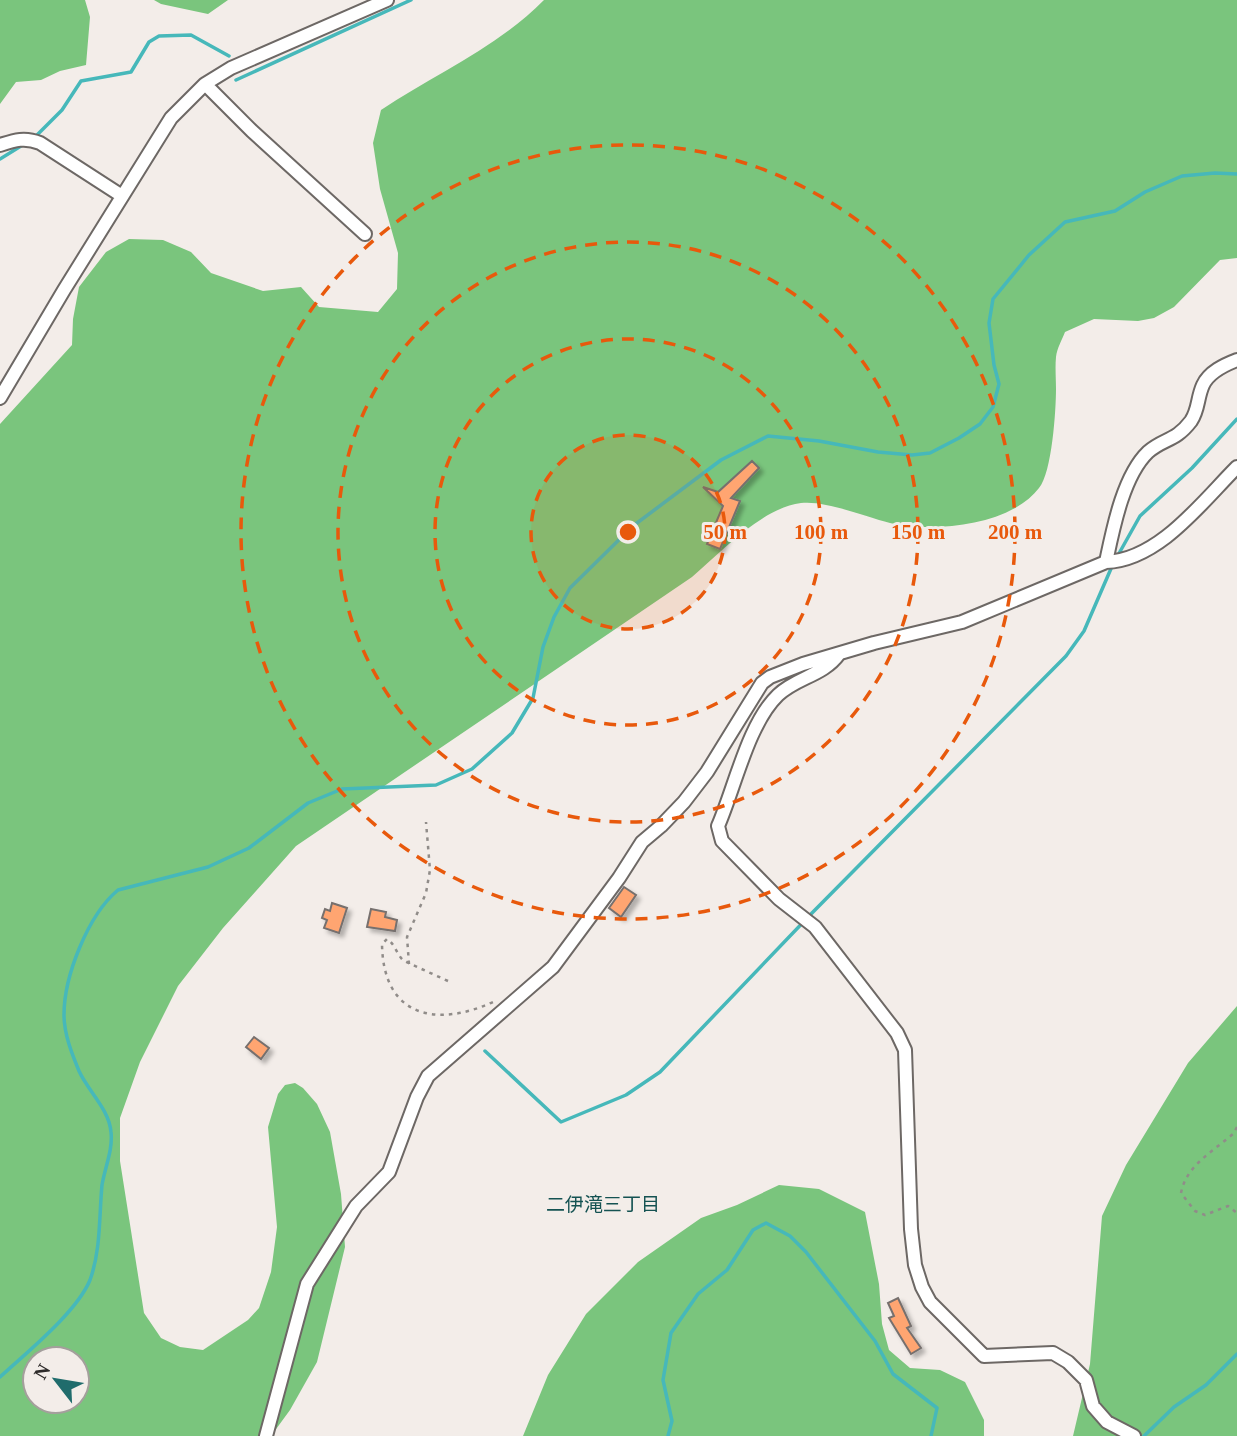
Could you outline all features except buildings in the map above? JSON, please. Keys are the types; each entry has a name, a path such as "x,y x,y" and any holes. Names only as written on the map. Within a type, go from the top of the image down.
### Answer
{"street":[{"path":"0,398 171,118 205,84 231,68 387,0"},
{"path":"205,84 252,131 365,234"},
{"path":"0,145 22,138 40,143 122,196"},
{"path":"1108,562 1124,492 1138,467 1153,448 1180,435 1198,410 1203,386 1211,375 1224,365 1237,360"},
{"path":"266,1436 307,1284 356,1206 389,1172 417,1097 428,1076 553,967 619,878 642,842 684,802 707,772 762,683 803,664 962,622 1108,562 1125,560 1157,544 1237,467"},
{"path":"839,654 830,666 788,687 766,709 755,727 718,826 722,841 779,899 815,927 897,1033 905,1050 911,1229 915,1265 930,1302 984,1356 1053,1353 1068,1362 1086,1380 1093,1406 1107,1422 1134,1436"}],"path":[{"path":"409,964 407,937 426,892 430,870 426,822"},
{"path":"448,981 409,964 398,956 394,944 387,939 382,944 391,988 410,1009 428,1014 449,1013 478,1009 502,998"},
{"path":"1237,1128 1191,1168 1183,1180 1181,1193 1195,1211 1205,1215 1228,1206 1237,1213"}],"green space":[{"path":"0,0 85,0 90,17 86,65 60,71 41,80 16,82 0,104"},
{"path":"154,0 228,0 208,14 161,4"},
{"path":"544,0 1237,0 1237,258 1220,260 1174,307 1154,318 1138,321 1094,319 1065,332 1056,357 1054,426 1047,469 1039,488 1026,501 1010,511 970,524 927,527 890,523 833,506 811,503 801,503 772,513 729,543 692,577 296,846 223,928 178,986 140,1062 120,1118 120,1161 144,1313 161,1338 180,1347 203,1350 248,1320 259,1308 271,1272 277,1227 268,1127 278,1094 285,1085 295,1083 303,1088 317,1104 330,1132 341,1194 345,1247 317,1362 290,1410 271,1436 0,1436 0,424 72,345 73,319 79,287 106,252 129,239 163,240 191,252 211,273 263,291 301,287 319,307 378,312 397,289 398,253 380,189 373,143 381,110 507,32"},
{"path":"1237,1006 1237,1436 1073,1436 1090,1364 1102,1216 1126,1165 1188,1063"},
{"path":"779,1185 819,1189 865,1212 879,1284 882,1324 889,1350 910,1368 940,1370 965,1382 984,1420 984,1436 523,1436 548,1375 586,1314 638,1262 701,1218"}],"waterway":[{"path":"236,80 411,0"},
{"path":"37,135 62,110 81,81 131,72 149,42 159,36 191,35 229,56"},
{"path":"0,159 21,146"},
{"path":"0,1377 50,1332 74,1305 94,1269 102,1185 110,1152 111,1132 98,1100 76,1064 64,1022 65,999 73,965 88,930 107,901 118,890 208,867 249,848 308,803 342,789 436,785 472,769 512,733 533,698 543,647 554,617 570,588 633,526 721,460 768,436 912,455 930,453 959,438 980,424 993,407 999,384 989,323 993,299 1029,255 1065,222 1115,211 1145,192 1182,176 1237,174"},
{"path":"1117,557 1140,516 1192,468 1237,419"},
{"path":"485,1051 561,1122 626,1095 660,1072 812,913 1066,656 1084,631 1113,564"},
{"path":"668,1436 672,1421 663,1380 671,1333 698,1294 727,1270 753,1230 766,1223 790,1236 806,1252 875,1341 893,1374 937,1408 931,1436"},
{"path":"1144,1436 1174,1407 1206,1385 1237,1354"}],"district":[{"name":"二伊滝三丁目","path":"603,1204"}]}
